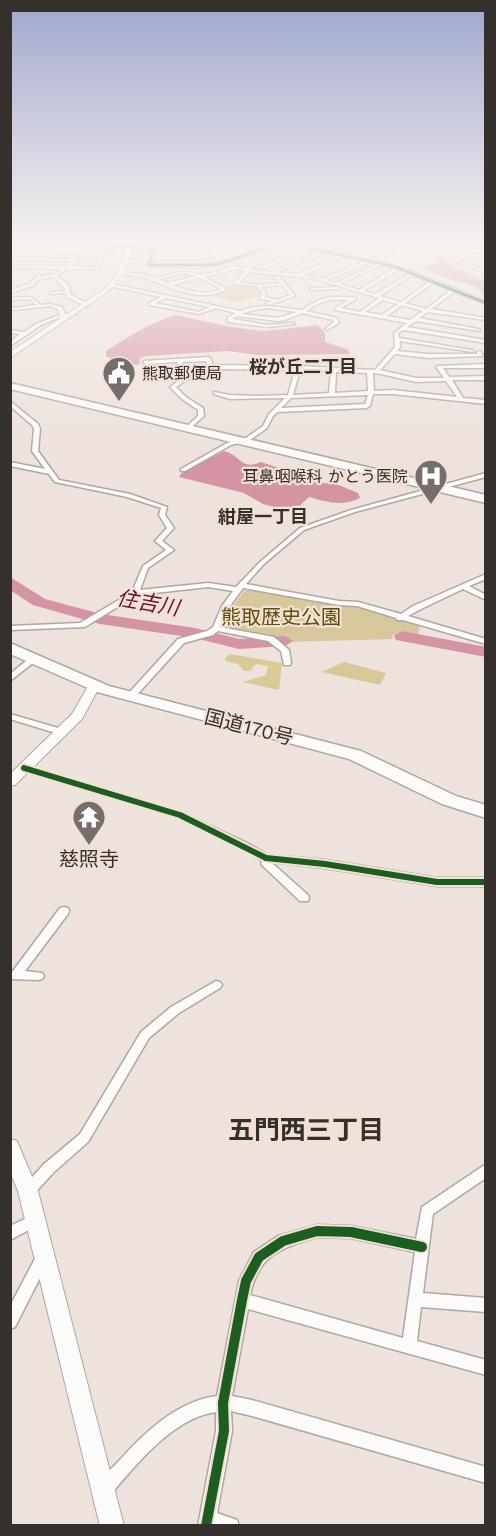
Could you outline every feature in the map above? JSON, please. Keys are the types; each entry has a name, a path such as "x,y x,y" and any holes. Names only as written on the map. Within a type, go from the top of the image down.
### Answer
{"highway":[{"path":"10,401 16,387 486,504"},
{"path":"434,490 486,499"},
{"name":"国道170号","path":"10,648 94,686 355,755 449,800 486,812"}],"main road":[{"path":"10,356 73,315"},
{"path":"10,782 77,716 94,686"},
{"path":"10,1147 28,1191 112,1526"}],"street":[{"path":"10,345 23,333 70,315"},
{"path":"235,315 229,319 230,321 267,326 293,324"},
{"path":"249,315 281,319 292,315"},
{"path":"313,315 335,319 337,322 327,329"},
{"path":"370,315 478,330"},
{"path":"279,410 367,406 373,372 398,347 396,333 421,315"},
{"path":"454,315 486,320 468,339"},
{"path":"403,328 486,342"},
{"path":"10,331 23,333"},
{"path":"397,339 480,352"},
{"path":"478,340 475,345 480,352"},
{"path":"394,352 428,356 481,355 480,352"},
{"path":"146,362 208,358 215,376 187,377 173,387 184,398 201,409 201,417 187,429"},
{"path":"179,360 187,377"},
{"path":"461,399 440,367 486,366"},
{"path":"212,367 373,372 416,380 485,379"},
{"path":"183,470 229,444 248,439 265,427 271,415 279,410 290,396 298,368"},
{"path":"332,395 334,370"},
{"path":"216,393 230,397 256,398 393,392 486,402"},
{"path":"10,401 35,424 37,429 35,451 57,481 128,495 165,507 162,515 171,528 158,541 171,550 145,567 135,593"},
{"path":"10,464 49,472"},
{"path":"213,630 239,587 261,563 302,529 354,511 486,475"},
{"path":"400,618 416,608 486,576"},
{"path":"10,628 82,625 135,593 208,585 239,587 358,604 486,642"},
{"path":"463,586 486,598"},
{"path":"131,696 181,641 213,630 274,642 285,650 287,663"},
{"path":"10,679 34,659"},
{"path":"10,716 62,732"},
{"path":"24,768 180,815 266,858 326,864 437,882 486,882"},
{"path":"266,858 266,863 273,871 304,898"},
{"path":"13,975 64,911"},
{"path":"13,975 38,976"},
{"path":"28,1191 84,1138 145,1035 175,1011 216,985"},
{"path":"409,1346 427,1211 486,1170"},
{"path":"10,1233 35,1220"},
{"path":"231,1526 207,1522 224,1431 223,1403 246,1281 259,1257 283,1241 318,1231 351,1232 422,1247"},
{"path":"10,1322 43,1258"},
{"path":"243,1300 486,1368"},
{"path":"416,1300 486,1305"},
{"path":"104,1489 138,1450 165,1426 199,1409 223,1403 252,1408 486,1475"}],"green space":[{"name":"熊取歴史公園","path":"250,590 368,609 420,626 418,634 392,635 393,639 285,642 285,639 228,628 234,605 244,591"},
{"path":"344,662 386,673 380,685 322,672"}],"shaded area":[{"path":"176,315 231,327 265,331 318,325 325,333 325,342 347,349 350,354 259,355 227,351 145,356 140,358 139,365 121,363 106,356 106,351 131,335"},
{"path":"224,451 245,464 261,462 285,470 309,482 336,484 358,493 360,498 341,503 309,497 293,512 263,504 244,493 179,477 182,473"},
{"path":"230,654 282,663 279,690 243,682 266,675 268,666 256,664 250,671 244,671 238,664 226,661 225,658"}],"waterway":[{"name":"住吉川","path":"10,582 39,602 100,619 195,633 239,644 285,641"},
{"name":"住吉川","path":"402,636 486,652"}],"cycle path":[{"path":"24,768 180,815 266,858 325,864 437,882 486,882"},
{"path":"206,1526 224,1431 223,1403 242,1300 246,1281 259,1257 283,1241 317,1231 351,1232 422,1247"}],"place":[{"name":"熊取郵便局","path":"119,402"},
{"name":"耳鼻咽喉科 かとう医院","path":"431,505"},
{"name":"慈照寺","path":"89,846"}],"district":[{"name":"桜が丘二丁目","path":"303,367"},
{"name":"紺屋一丁目","path":"263,517"},
{"name":"五門西三丁目","path":"306,1130"}]}
